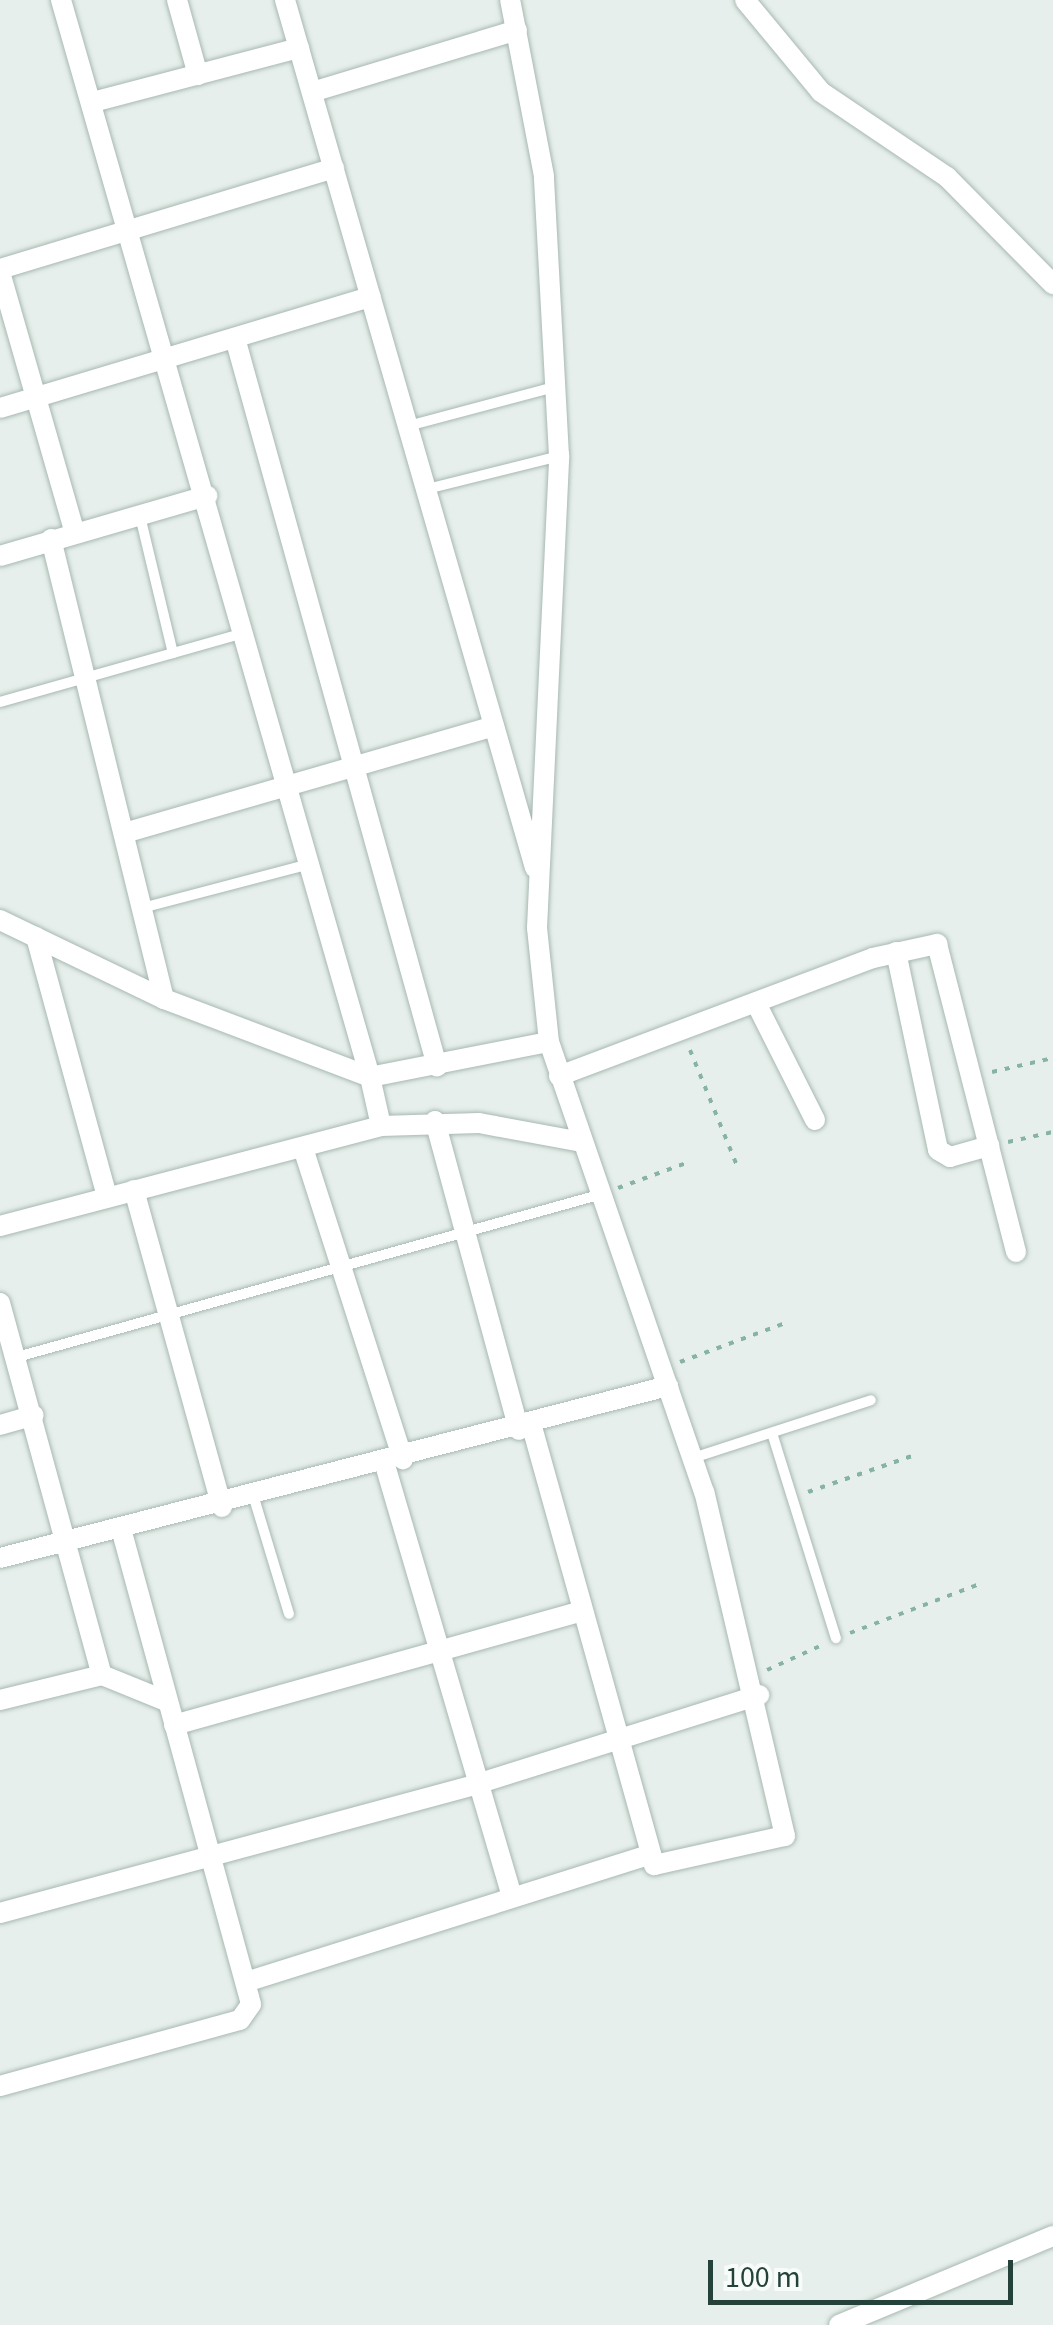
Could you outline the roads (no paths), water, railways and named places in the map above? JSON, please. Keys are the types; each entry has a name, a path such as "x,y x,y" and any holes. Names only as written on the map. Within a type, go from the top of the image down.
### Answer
{"street":[{"path":"62,0 133,231 314,863 382,1126"},
{"path":"177,0 198,75"},
{"path":"286,0 538,878"},
{"path":"435,1121 466,1238 618,1738 648,1854 668,1868 785,1836 757,1686 693,1458 594,1196 549,1042 538,878 559,456 544,176 510,0"},
{"path":"745,0 820,92 947,177 1053,284"},
{"path":"312,92 517,30"},
{"path":"93,102 299,48"},
{"path":"74,530 0,271 334,168"},
{"path":"0,408 371,296"},
{"path":"235,338 358,768 437,1066"},
{"path":"0,556 138,511 207,496"},
{"path":"52,539 164,1000"},
{"path":"124,832 292,787 494,726"},
{"path":"0,920 164,1000 370,1077 549,1042"},
{"path":"36,937 107,1196"},
{"path":"559,1076 896,952 942,950 1016,1252"},
{"path":"896,952 938,1150 950,1157 989,1146"},
{"path":"756,1003 814,1120"},
{"path":"0,1226 382,1126 435,1121 576,1141"},
{"path":"303,1148 394,1462 438,1648 511,1894"},
{"path":"134,1190 222,1508"},
{"path":"0,1303 70,1540 102,1674"},
{"path":"0,1558 222,1508 526,1428 665,1378"},
{"path":"0,1426 34,1416"},
{"path":"0,2086 240,2020 249,1981 122,1531"},
{"path":"174,1725 581,1611"},
{"path":"0,1700 102,1674 168,1702"},
{"path":"0,1913 477,1784 618,1738 757,1686"},
{"path":"249,1981 511,1894 648,1854"},
{"path":"839,2325 1053,2236"}],"lane":[{"path":"408,426 555,387"},
{"path":"426,489 559,456"},
{"path":"138,511 173,653"},
{"path":"0,702 247,632"},
{"path":"142,908 314,863"},
{"path":"18,1357 340,1266 466,1238 594,1196"},
{"path":"693,1458 871,1400"},
{"path":"772,1433 789,1498 836,1638"},
{"path":"254,1498 289,1614"}]}
